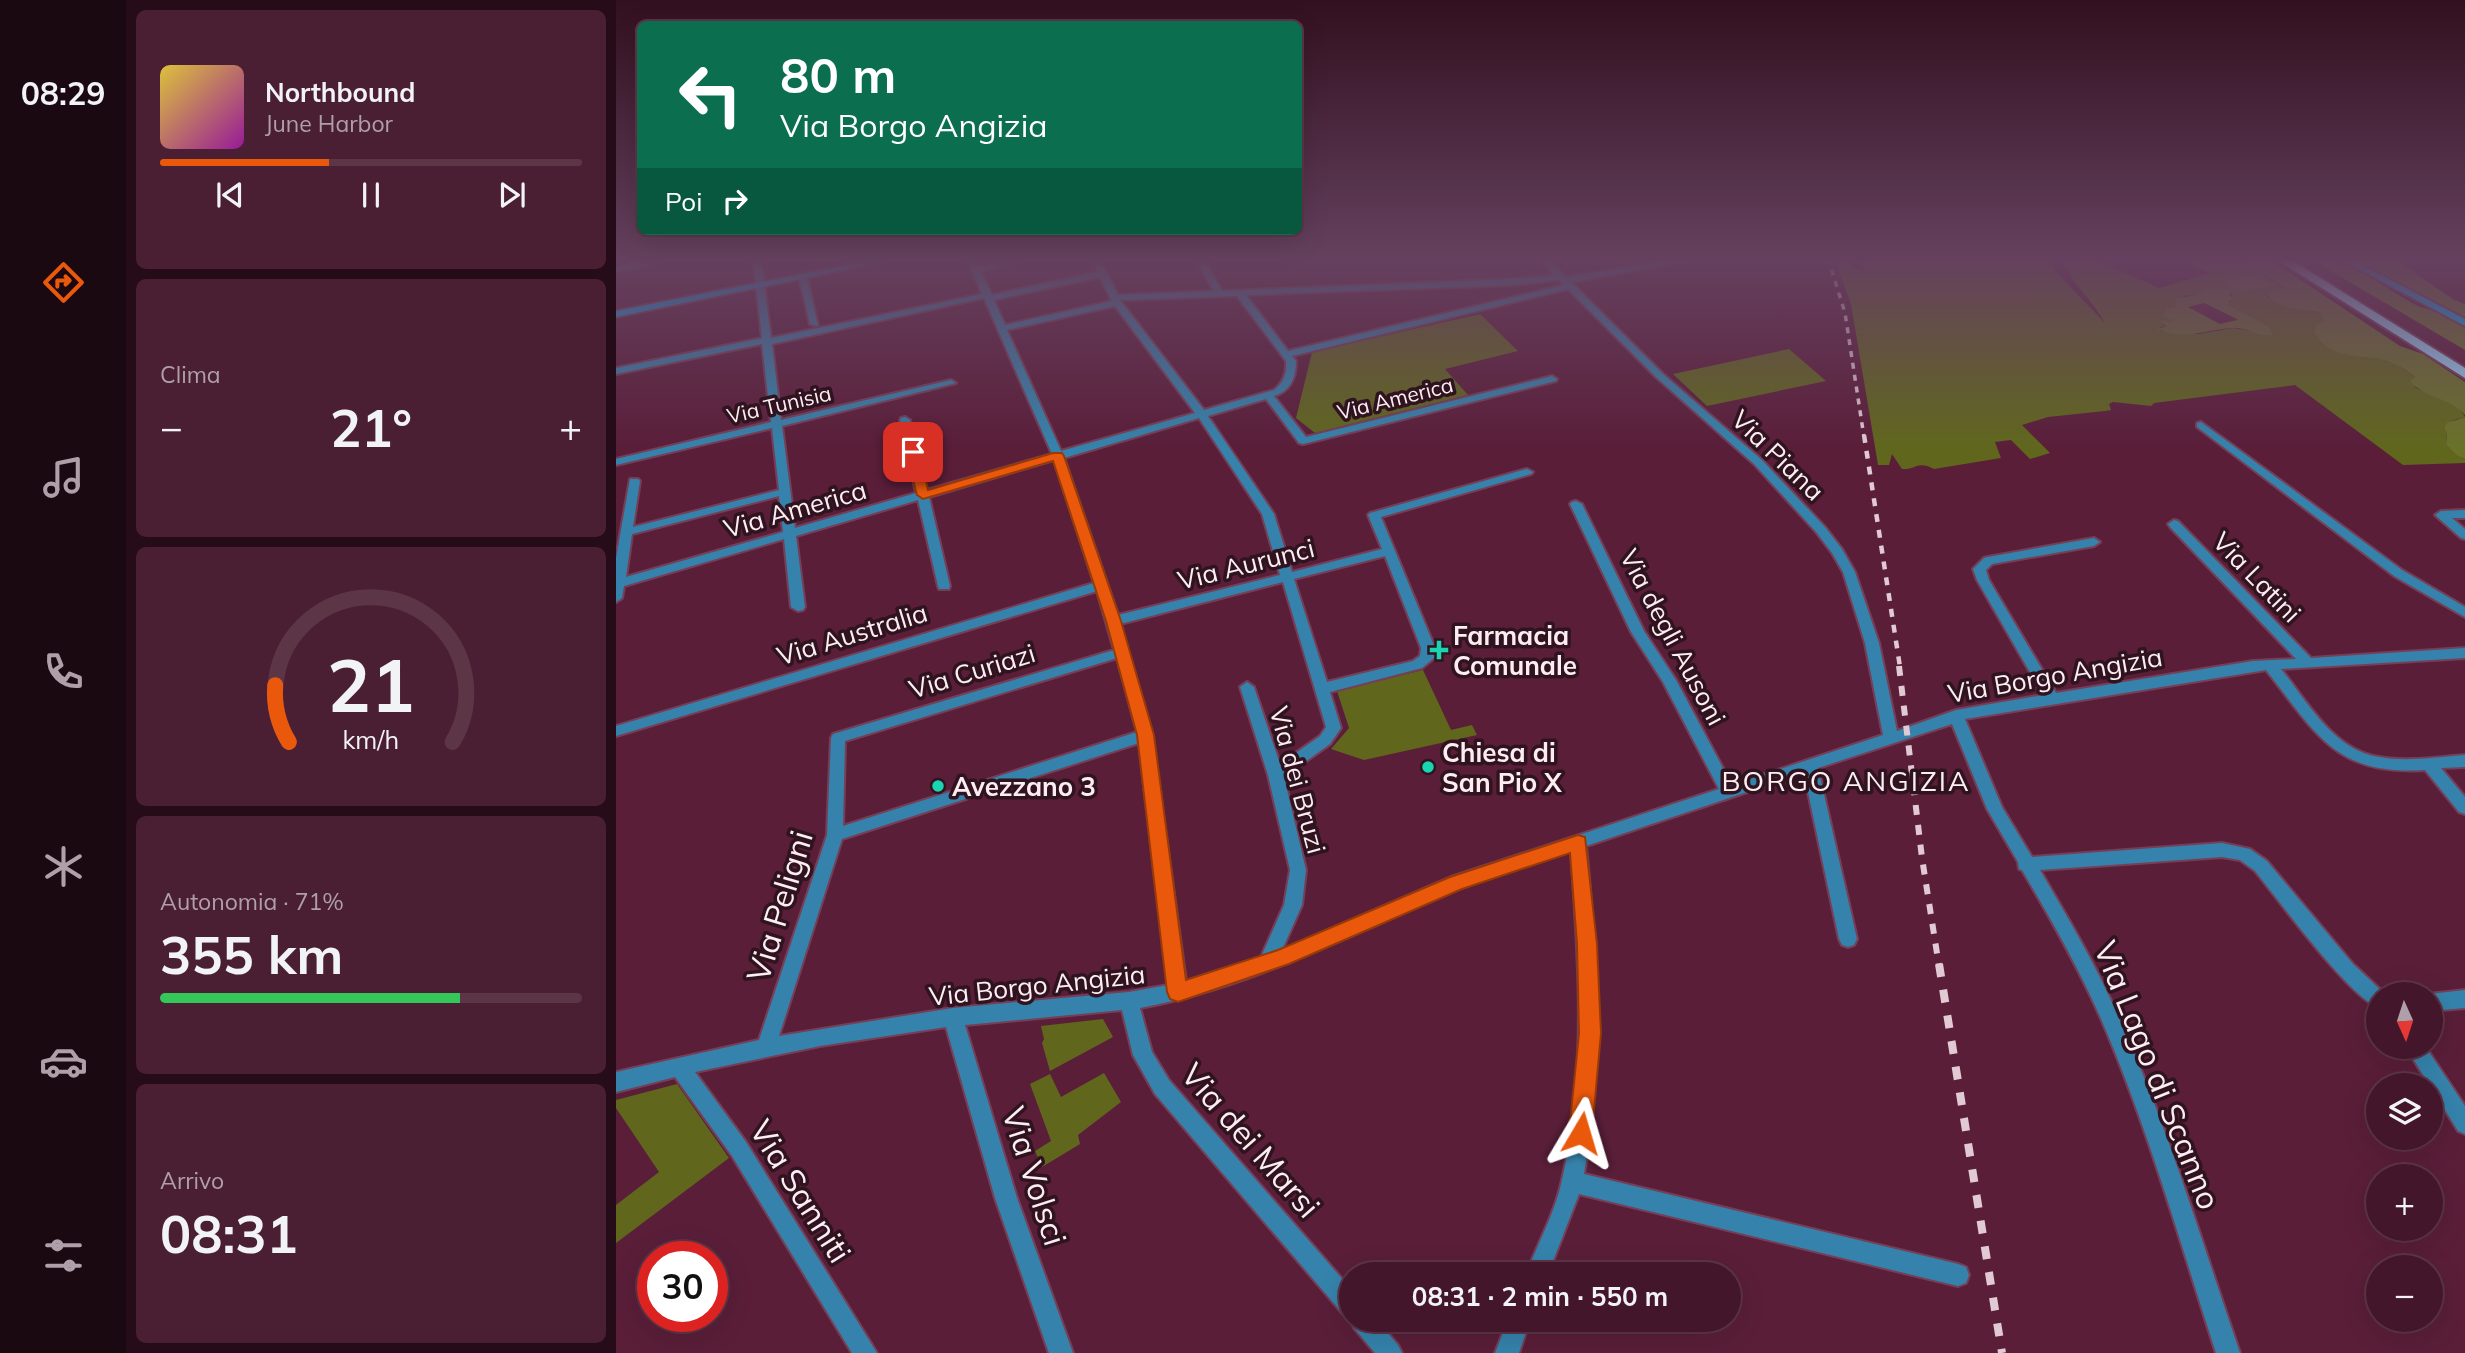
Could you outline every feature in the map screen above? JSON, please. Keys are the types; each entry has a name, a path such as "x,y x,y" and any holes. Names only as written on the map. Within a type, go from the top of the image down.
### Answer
{"highway":[{"path":"2380,321 2465,374"},
{"path":"2401,321 2465,360"}],"street":[{"path":"764,321 798,607"},
{"path":"616,371 867,321"},
{"path":"1000,321 1058,456 1102,585 1145,735 1178,992"},
{"path":"1003,328 1031,321"},
{"path":"1132,321 1202,415 1268,514 1324,688 1334,728 1325,740 1276,775"},
{"path":"1262,321 1292,361 1292,372 1286,386 1269,396"},
{"path":"1287,354 1412,321"},
{"name":"Via Piana","path":"1605,321 1660,376 1758,462 1838,552 1849,572 1872,643 1883,684 1891,739"},
{"name":"Via America","path":"617,584 1269,396 1303,441 1552,379"},
{"name":"Via Tunisia","path":"616,462 951,383"},
{"path":"905,420 944,586"},
{"path":"2201,425 2398,573 2465,613"},
{"path":"1324,688 1417,665 1427,658 1428,648 1374,515 1527,472"},
{"path":"616,598 634,481"},
{"path":"627,532 783,492"},
{"name":"Via degli Ausoni","path":"1576,504 1638,632 1669,680 1729,793"},
{"path":"2465,514 2441,515 2465,535"},
{"name":"Via Latini","path":"2174,524 2307,662"},
{"path":"2052,698 1979,569 1988,561 2094,542"},
{"name":"Via Aurunci","path":"1113,621 1390,551"},
{"name":"Via Australia","path":"616,731 1102,585"},
{"name":"Via Curiazi","path":"838,738 1122,652"},
{"name":"Via Borgo Angizia","path":"616,1082 766,1047 953,1017 1129,1001 1178,992 1267,963 1434,891 1956,715 2270,664 2465,653"},
{"path":"2270,664 2336,744 2350,755 2379,763 2465,761"},
{"name":"Via dei Bruzi","path":"1247,687 1276,775 1297,862 1298,878 1293,905 1267,963"},
{"name":"Via Lago di Scanno","path":"1956,715 1989,796 2025,864 2078,952 2111,1020 2170,1177 2228,1353"},
{"path":"835,835 1145,735"},
{"name":"Via Peligni","path":"766,1047 835,835 838,738"},
{"path":"2427,762 2465,808"},
{"path":"1810,765 1848,939"},
{"path":"1542,1262 1573,1182 1587,1082 1590,1045 1588,953 1578,843"},
{"path":"2025,864 2222,850 2244,854 2257,862 2347,970 2366,988"},
{"path":"2443,1001 2465,999"},
{"name":"Via dei Marsi","path":"1129,1001 1138,1042 1150,1070 1162,1087 1339,1292"},
{"name":"Via Volsci","path":"953,1017 1006,1198 1061,1353"},
{"path":"2422,1059 2465,1124"},
{"name":"Via Sanniti","path":"678,1066 739,1149 865,1353"},
{"path":"1573,1182 1958,1275"},
{"path":"1372,1332 1390,1353"},
{"path":"1507,1353 1515,1332"}],"green space":[{"path":"1448,321 1487,321 1518,351 1445,369 1468,395 1315,433 1296,418 1312,352"},
{"path":"1854,321 2174,321 2162,325 2168,327 2160,327 2161,331 2199,334 2233,328 2273,335 2269,326 2260,321 2324,321 2324,344 2343,354 2392,363 2416,378 2415,387 2450,402 2465,417 2454,420 2444,428 2447,432 2446,445 2457,456 2465,459 2465,463 2403,465 2295,385 2154,403 2151,406 2113,402 2109,404 2111,410 2048,417 2022,425 2050,453 2030,459 2011,440 1995,442 2001,458 1934,469 1920,465 1902,469 1892,454 1889,465 1878,465"},
{"path":"2160,321 2215,321 2220,324 2260,321 2269,326 2273,335 2235,328 2186,335 2157,328 2167,327"},
{"path":"2324,321 2363,321 2400,346 2423,354 2465,382 2465,415 2452,405 2416,387 2410,381 2415,377 2396,365 2379,359 2340,353 2326,346 2314,332 2317,324"},
{"path":"2416,321 2454,321 2465,327 2465,350"},
{"path":"1789,349 1826,381 1707,406 1673,374"},
{"path":"2465,417 2465,459 2457,456 2446,445 2447,433 2444,428 2447,423"},
{"path":"1423,670 1451,730 1472,725 1477,735 1364,760 1331,749 1349,728 1337,691"},
{"path":"1103,1019 1113,1037 1050,1071 1042,1043 1044,1039 1041,1026"},
{"path":"1104,1073 1121,1102 1078,1135 1080,1144 1042,1167 1035,1151 1051,1141 1030,1084 1050,1074 1061,1097"},
{"path":"677,1084 729,1158 616,1243 616,1205 659,1172 616,1108 616,1100"}],"railway":[{"path":"1846,321 1864,437"},
{"path":"1864,435 1900,667"},
{"path":"1899,666 1922,858 1939,966"},
{"path":"1939,964 2002,1353"}],"place":[{"name":"Farmacia Comunale","path":"1439,650"},
{"name":"Chiesa di San Pio X","path":"1428,767"},
{"name":"Avezzano 3","path":"938,786"}],"district":[{"name":"BORGO ANGIZIA","path":"1846,780"}],"route":[{"path":"913,452 923,495 1058,456 1102,585 1145,735 1178,992 1282,958 1457,882 1578,843 1587,944 1590,1033 1581,1133"}]}
